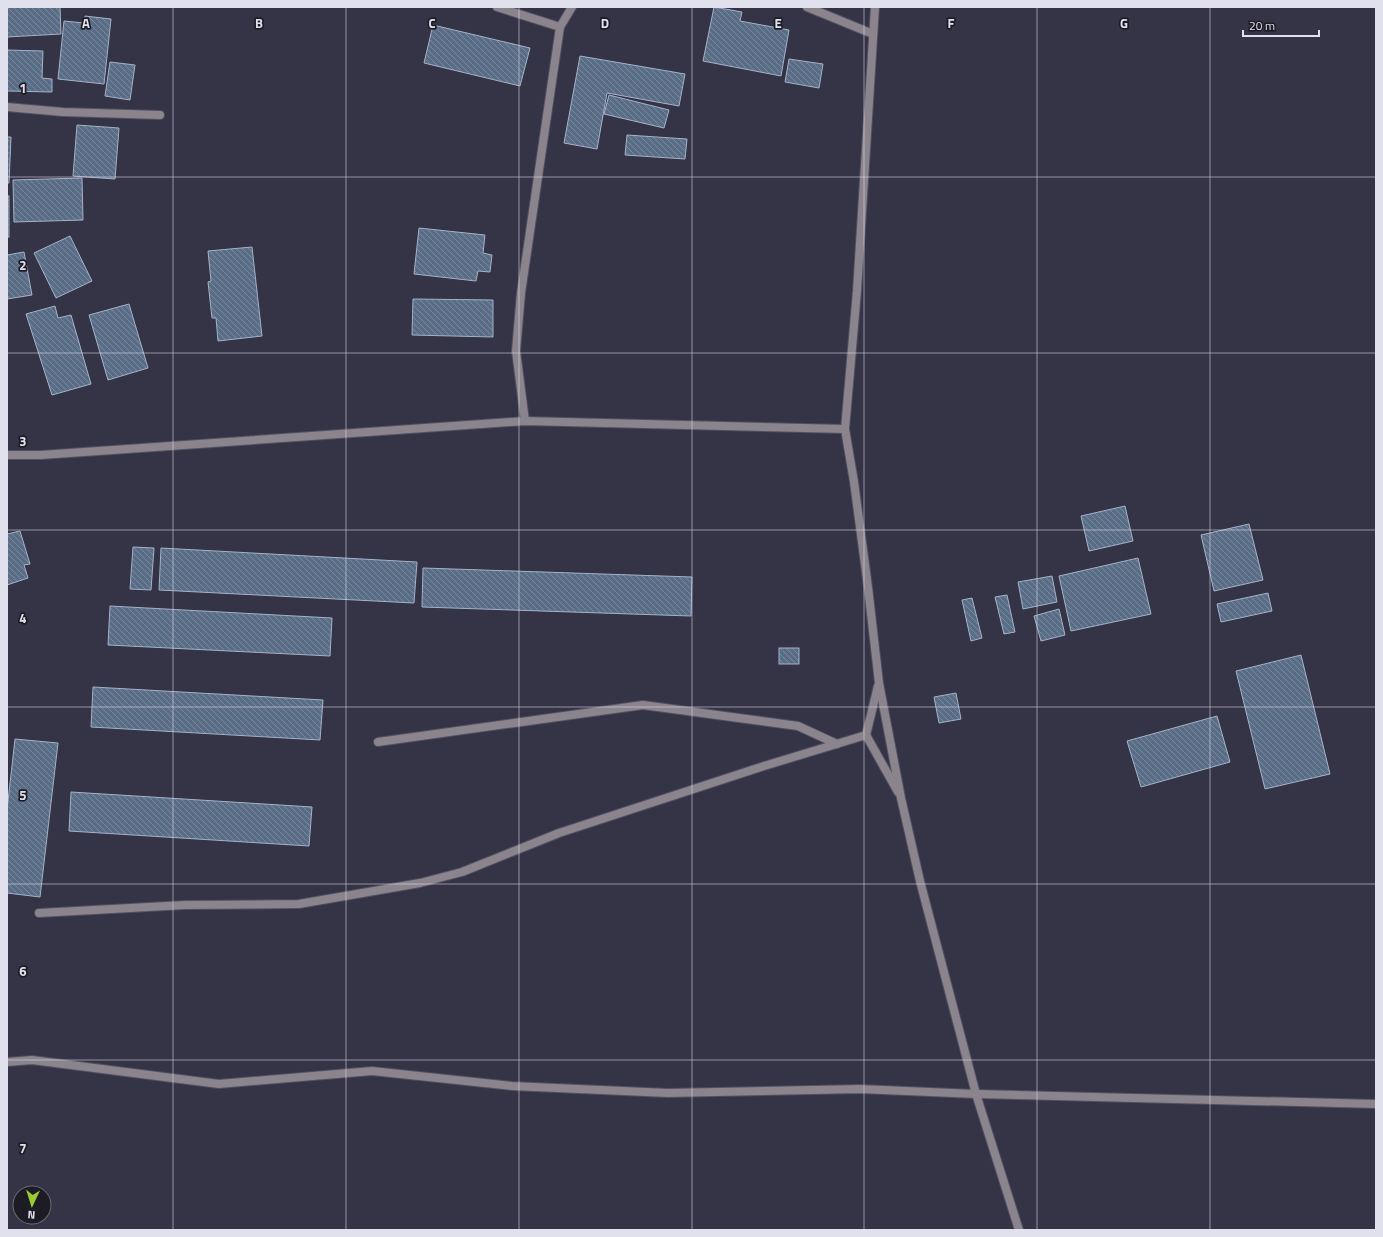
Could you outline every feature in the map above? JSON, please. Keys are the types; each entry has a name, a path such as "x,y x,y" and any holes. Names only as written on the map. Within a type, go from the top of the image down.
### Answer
{"street":[{"path":"497,7 560,27"},
{"path":"525,421 516,351 520,301 560,27 572,7"},
{"path":"807,7 873,34"},
{"path":"875,7 857,290 845,429 854,482 879,683 901,798 920,881 976,1094 1018,1230"},
{"path":"7,107 63,112 160,115"},
{"path":"7,455 49,454 525,421 845,429"},
{"path":"879,683 866,735 901,798"},
{"path":"378,742 643,705 798,726 837,744"},
{"path":"39,913 185,905 299,904 420,883 462,872 559,833 764,766 866,735"},
{"path":"7,1062 32,1060 219,1084 372,1072 512,1086 668,1093 860,1089 976,1094 1376,1104"}],"building":[{"path":"7,7 60,7 61,34 7,37"},
{"path":"714,7 742,12 740,21 789,30 781,76 703,61"},
{"path":"85,16 111,19 104,84 58,79 64,21 84,23"},
{"path":"433,25 530,48 520,86 424,63"},
{"path":"7,50 43,51 42,78 52,79 52,92 7,91"},
{"path":"580,56 685,74 679,106 607,93 597,149 564,143"},
{"path":"789,59 823,64 819,88 785,82"},
{"path":"110,62 135,65 130,100 105,96"},
{"path":"609,95 669,110 664,128 604,114"},
{"path":"77,125 119,128 115,179 73,176"},
{"path":"627,135 687,139 685,159 625,155"},
{"path":"7,137 11,137 9,183 7,183"},
{"path":"82,178 83,220 14,222 13,180"},
{"path":"7,196 9,196 9,237 7,237"},
{"path":"419,228 485,235 483,253 492,255 490,272 478,271 476,281 414,274"},
{"path":"70,236 92,281 56,298 34,253"},
{"path":"252,247 262,336 218,341 216,318 212,318 208,282 211,281 208,251"},
{"path":"24,252 32,295 7,299 7,255"},
{"path":"413,299 493,300 493,337 412,335"},
{"path":"129,304 148,368 108,380 89,315"},
{"path":"55,306 58,318 71,315 91,384 52,395 26,314"},
{"path":"1125,506 1133,541 1089,551 1081,516"},
{"path":"1249,524 1263,580 1214,591 1201,535"},
{"path":"20,531 30,564 24,565 28,578 7,585 7,534"},
{"path":"133,547 154,548 151,590 130,589"},
{"path":"161,548 417,562 414,603 159,590"},
{"path":"1138,558 1151,614 1071,631 1059,576"},
{"path":"423,568 692,577 691,616 422,607"},
{"path":"1052,576 1057,602 1023,609 1018,582"},
{"path":"1268,593 1272,611 1221,622 1217,604"},
{"path":"1007,595 1015,632 1004,634 995,597"},
{"path":"972,598 982,638 971,641 962,600"},
{"path":"110,606 332,618 330,656 108,645"},
{"path":"1059,609 1065,635 1041,641 1034,616"},
{"path":"779,648 799,648 799,664 779,664"},
{"path":"1301,655 1330,774 1265,789 1236,671"},
{"path":"93,687 323,700 320,740 91,727"},
{"path":"956,693 961,719 939,723 934,697"},
{"path":"1217,716 1230,762 1141,787 1127,741"},
{"path":"15,739 58,743 40,897 7,893 7,810"},
{"path":"71,792 312,807 309,846 69,831"}]}
